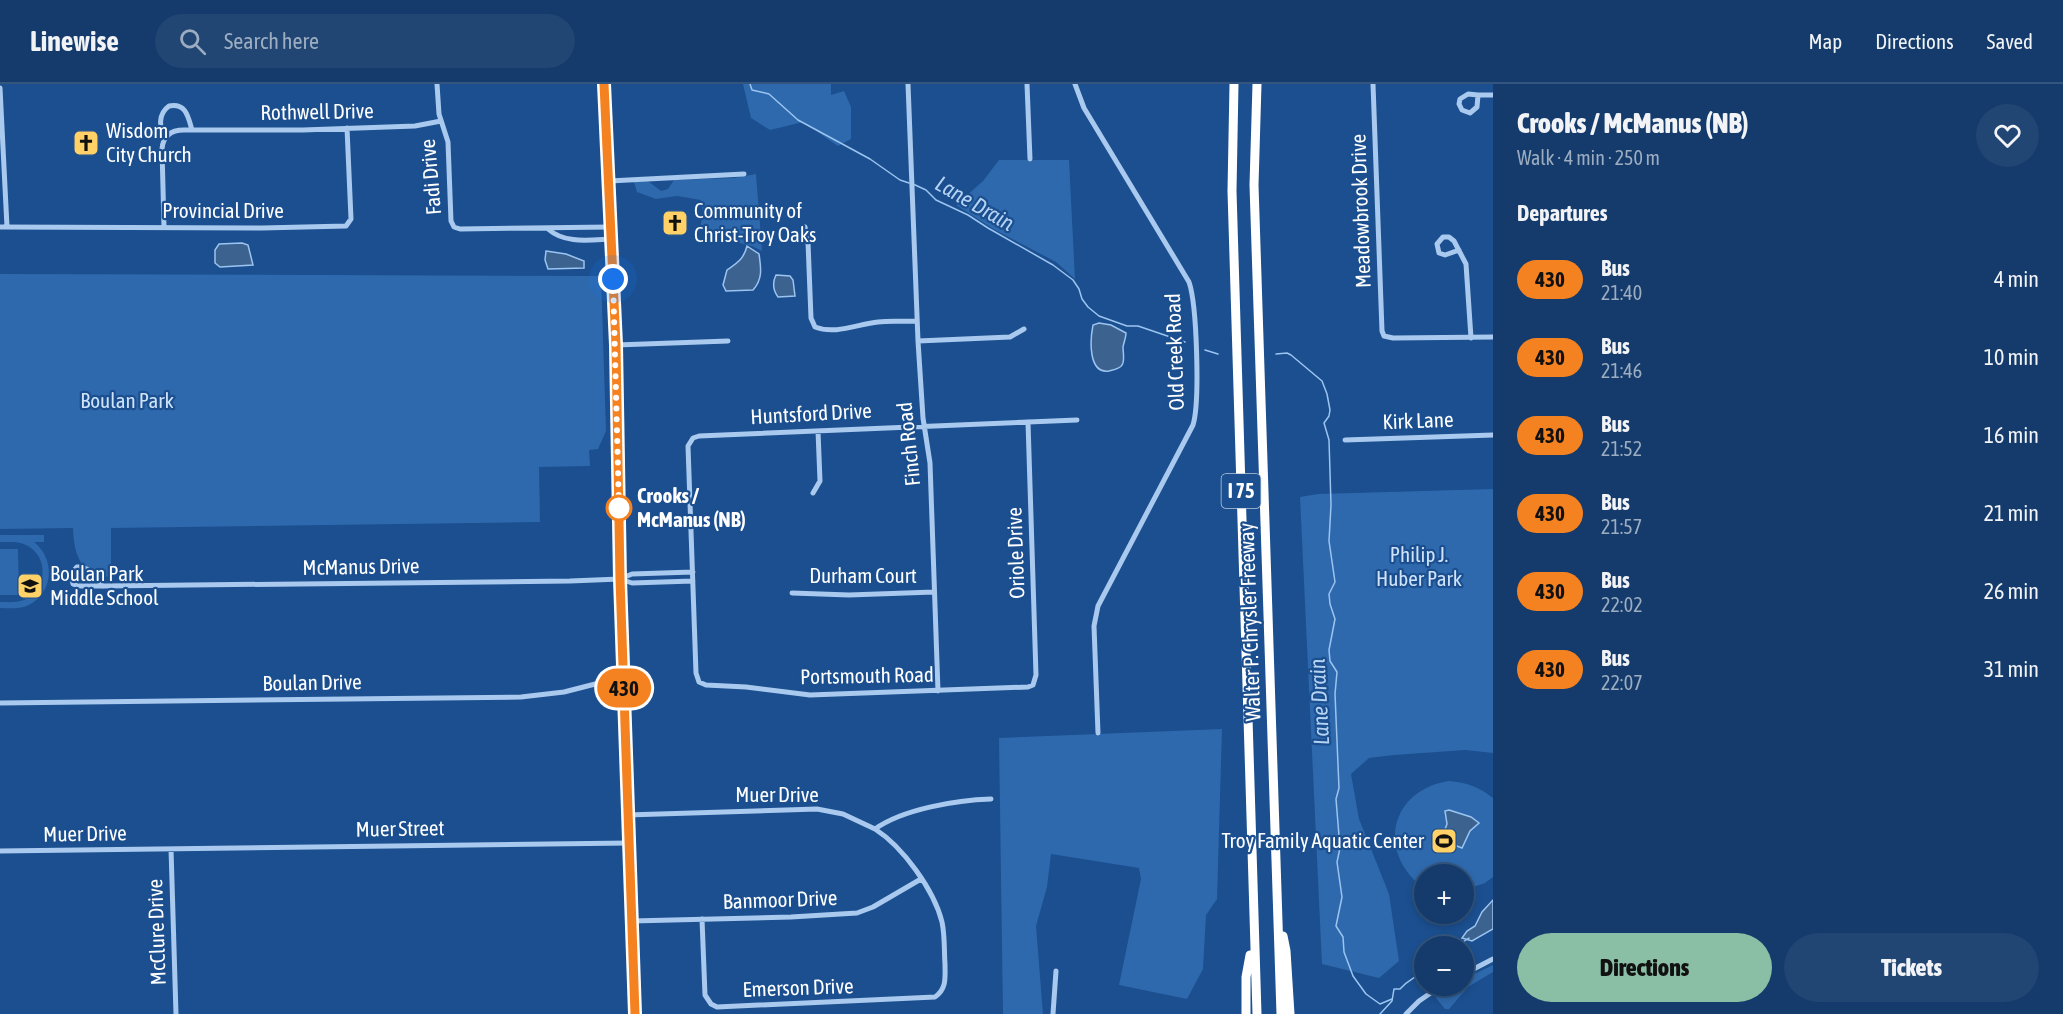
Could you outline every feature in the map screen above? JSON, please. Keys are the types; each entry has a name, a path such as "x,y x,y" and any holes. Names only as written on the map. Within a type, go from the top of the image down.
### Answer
{"highway":[{"name":"Walter P. Chrysler Freeway","path":"1234,84 1232,201 1257,1014"},
{"name":"Walter P. Chrysler Freeway","path":"1257,84 1254,185 1281,1014"},
{"path":"1278,914 1286,951 1290,1014"},
{"path":"1246,1014 1246,977 1254,938"}],"main road":[{"path":"604,84 616,345 620,579 635,1014"}],"street":[{"name":"Fadi Drive","path":"436,84 441,121 448,142 451,221 457,229 548,229"},
{"name":"Finch Road","path":"908,84 918,341 930,463 938,691"},
{"path":"1027,84 1029,159"},
{"name":"Old Creek Road","path":"1075,84 1079,99 1088,115 1189,282 1193,300 1195,353 1196,406 1193,425 1098,606 1094,626 1098,733"},
{"name":"Meadowbrook Drive","path":"1374,84 1382,331 1384,336 1393,338 1471,338"},
{"path":"0,88 3,227"},
{"path":"1478,95 1493,95"},
{"path":"164,227 162,149 165,138 161,132 163,112 169,106 179,106 184,109 192,130"},
{"name":"Rothwell Drive","path":"165,138 177,130 415,126 441,121"},
{"name":"Provincial Drive","path":"3,227 281,228 346,226 351,219 347,128"},
{"path":"609,181 744,174"},
{"path":"548,229 610,227"},
{"path":"804,227 808,242 812,318 815,327 825,330 877,322 917,321"},
{"path":"548,229 555,235 566,239 611,239"},
{"path":"1459,250 1468,273 1471,338 1493,337"},
{"path":"918,341 1010,337 1023,329"},
{"path":"616,345 728,341"},
{"name":"Huntsford Drive","path":"693,572 688,446 691,440 699,436 1077,420"},
{"name":"Oriole Drive","path":"1028,422 1036,675 1034,683"},
{"path":"813,493 820,481 818,431"},
{"name":"Kirk Lane","path":"1345,440 1493,435"},
{"name":"McManus Drive","path":"103,586 94,574 84,567 77,567 71,574 74,584 78,586 103,586 620,579"},
{"path":"693,572 693,581 632,583 620,579 632,574 693,572"},
{"name":"Portsmouth Road","path":"693,581 696,676 699,682 706,685 747,687 810,695 1028,687 1034,683"},
{"name":"Durham Court","path":"792,592 849,595 934,592"},
{"name":"Boulan Drive","path":"0,703 521,697 564,692 603,682 623,681"},
{"path":"875,829 889,821 924,810 957,802 991,799"},
{"name":"Muer Drive","path":"627,815 817,809 843,814 875,829 904,855 921,879 935,904 942,923 945,962"},
{"name":"Muer Street","path":"171,849 629,843"},
{"name":"Muer Drive","path":"0,851 171,849"},
{"name":"McClure Drive","path":"171,849 176,1014"},
{"name":"Banmoor Drive","path":"632,921 856,913 873,907 921,879"},
{"name":"Emerson Drive","path":"702,919 705,995 711,1004 717,1006 931,999 944,989 945,962"},
{"path":"1474,969 1493,959"},
{"path":"1053,1014 1056,970"},
{"path":"1406,1014 1426,996"}],"green space":[{"path":"743,84 831,84 831,95 844,91 851,107 851,139 838,146 803,122 770,130 751,118"},
{"path":"999,160 1069,160 1075,279 1056,262 995,230 956,205 983,181"},
{"path":"756,174 762,251 724,239 700,228 703,213 701,200 677,196 656,199 637,192 634,182 648,181 661,191 668,189 674,180 734,178"},
{"name":"Boulan Park","path":"0,274 601,276 606,431 598,449 589,450 590,466 539,467 540,522 111,528 111,577 101,575 92,572 81,562 75,547 73,528 0,529"},
{"name":"Philip J. Huber Park","path":"1493,489 1493,753 1465,750 1369,758 1351,774 1359,819 1389,894 1399,961 1379,978 1322,964 1300,497 1318,494"},
{"path":"0,535 44,535 44,542 34,542 46,558 49,568 46,587 34,602 24,607 0,608 0,602 21,601 32,595 41,582 42,566 35,551 25,544 0,542"},
{"path":"0,549 18,549 19,595 0,595"},
{"path":"1222,729 1217,899 1206,915 1203,969 1187,999 1119,985 1141,879 1139,868 1051,854 1047,887 1036,926 1043,1014 1003,1014 999,738"},
{"name":"Troy Family Aquatic Center","path":"1449,781 1461,783 1472,786 1493,798 1493,877 1485,883 1474,887 1474,864 1414,864 1414,879 1400,859 1395,842 1396,825 1402,810 1413,797 1429,787"},
{"path":"1493,965 1493,972 1474,983 1474,974"},
{"path":"1437,996 1460,996 1449,1009 1445,1009 1436,998"}],"shaded area":[{"path":"219,244 248,245 253,265 220,267 215,263 215,250"},
{"path":"747,246 759,254 761,269 758,282 753,290 726,291 723,285 727,270 742,257"},
{"path":"546,251 566,254 584,261 584,268 548,269 545,260"},
{"path":"776,275 790,276 793,280 795,296 778,297 774,286"},
{"path":"1099,323 1111,325 1126,333 1123,363 1116,369 1102,371 1094,362 1091,347 1092,331 1093,325"},
{"path":"1449,810 1471,817 1479,823 1470,831 1462,848 1441,840 1447,824 1445,811"},
{"path":"1493,900 1493,929 1474,940 1474,936 1463,936 1475,926 1482,912"}],"waterway":[{"name":"Lane Drain","path":"750,84 752,90 769,94 798,120 870,159 900,180 909,183"},
{"name":"Lane Drain","path":"913,184 926,190 936,200 968,215 1053,265 1073,280 1082,299 1099,316 1185,342"},
{"name":"Lane Drain","path":"1205,350 1218,354"},
{"name":"Lane Drain","path":"1276,354 1291,355 1322,381 1330,410 1324,423 1329,440 1331,505 1329,541 1335,582 1329,594 1335,619 1329,650 1330,661 1337,672 1335,694 1339,788 1336,799 1340,848 1337,862 1342,897 1336,926 1343,937 1344,952 1353,976 1366,994 1380,1004 1392,999"},
{"name":"Lane Drain","path":"1380,1014 1392,1001 1394,989 1400,989 1414,978"}],"bus line":[{"name":"430","path":"604,84 616,345 620,579 635,1014"}],"place":[{"name":"Wisdom City Church","path":"86,143"},
{"name":"Community of Christ-Troy Oaks","path":"675,223"},
{"name":"Crooks / McManus (NB)","path":"619,508"},
{"name":"Boulan Park Middle School","path":"30,586"},
{"name":"Troy Family Aquatic Center","path":"1444,841"}],"route":[{"path":"613,279 619,508"}]}
